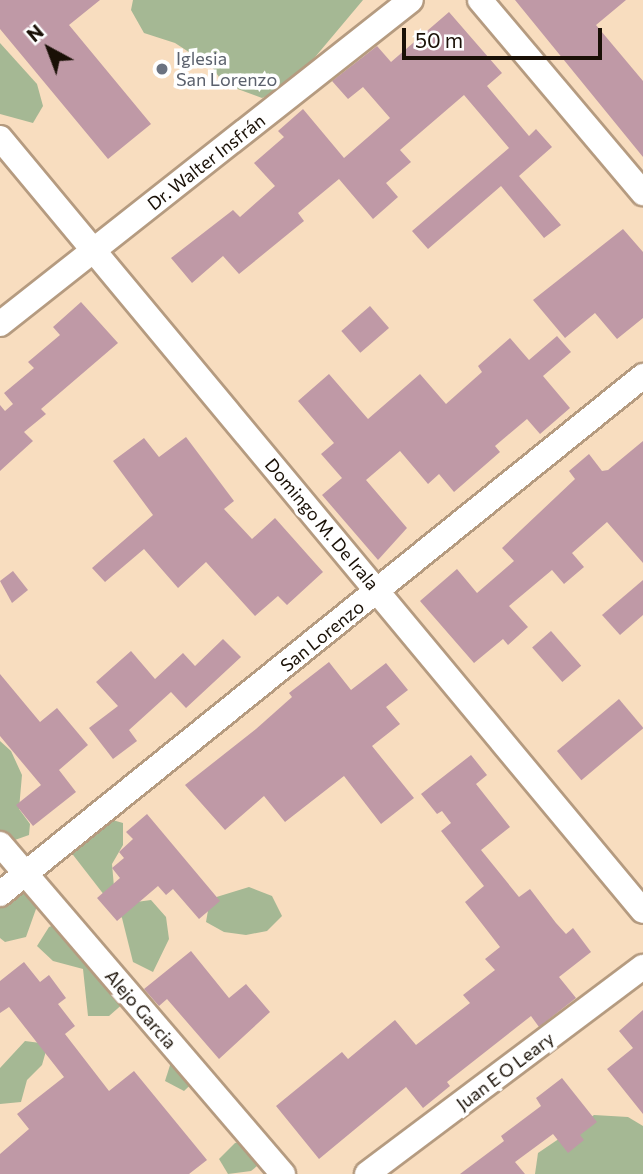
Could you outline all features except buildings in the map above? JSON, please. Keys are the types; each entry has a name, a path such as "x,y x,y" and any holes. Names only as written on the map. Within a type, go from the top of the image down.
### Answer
{"street":[{"name":"Dr. Walter Insfrán","path":"0,324 411,0"},
{"path":"480,0 643,193"},
{"name":"Domingo M. De Irala","path":"0,138 643,911"},
{"name":"San Lorenzo","path":"0,894 27,876 643,376"},
{"name":"Alejo Garcia","path":"0,844 283,1174"},
{"name":"Juan E O Leary","path":"367,1174 643,967"}],"green space":[{"path":"133,0 363,0 300,75 284,89 262,98 224,84 212,67 175,43 144,33 131,10"},
{"path":"0,43 37,84 43,106 33,123 0,114"},
{"path":"0,741 11,751 22,775 19,809 30,824 29,835 12,841 0,836"},
{"path":"102,817 123,823 123,845 112,864 114,887 129,903 151,900 166,917 169,939 153,972 133,962 122,918 70,851"},
{"path":"29,886 51,893 36,909 26,937 5,942 0,938 0,897"},
{"path":"249,887 272,896 282,916 267,931 246,935 224,932 206,922 210,899"},
{"path":"70,918 125,1002 109,1016 88,1016 83,969 53,961 37,946 49,927"},
{"path":"179,1037 200,1076 184,1091 165,1081"},
{"path":"25,1041 48,1044 42,1065 27,1080 21,1102 0,1104 0,1068"},
{"path":"594,1115 628,1117 643,1126 643,1174 535,1174 538,1153"},
{"path":"265,1136 268,1157 251,1171 228,1174 219,1159 235,1143"}],"place":[{"name":"Iglesia San Lorenzo","path":"162,69"}]}
